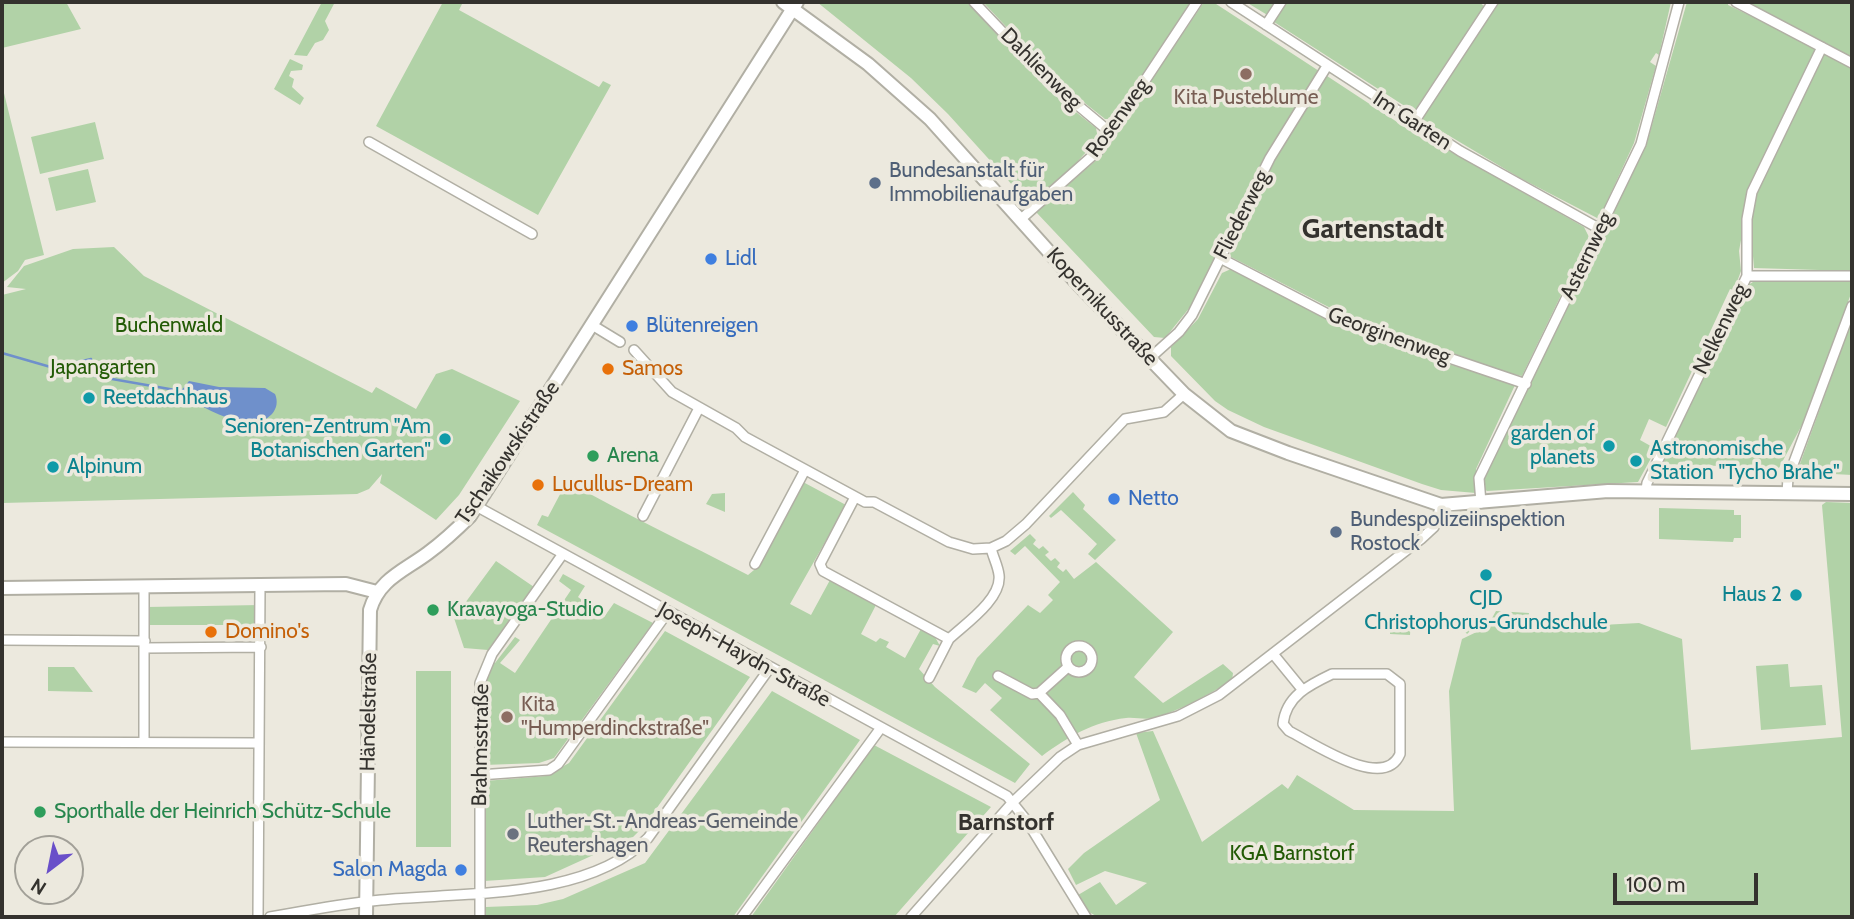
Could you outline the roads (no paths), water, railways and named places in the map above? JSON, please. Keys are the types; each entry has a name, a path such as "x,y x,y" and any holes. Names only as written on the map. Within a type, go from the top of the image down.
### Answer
{"street":[{"name":"Dahlienweg","path":"974,2 1050,82 1111,132"},
{"name":"Rosenweg","path":"1021,219 1083,166 1111,132 1197,2"},
{"name":"Im Garten","path":"1231,2 1413,122 1600,229"},
{"path":"1266,25 1281,2"},
{"name":"Asternweg","path":"1481,503 1479,478 1641,144 1679,2"},
{"path":"1736,2 1852,63"},
{"path":"1413,122 1489,3"},
{"name":"Kopernikusstraße","path":"791,4 899,89 952,142 1076,282 1184,394 1216,422 1257,442 1441,505 1646,491 1852,494"},
{"name":"Tschaikowskistraße","path":"377,592 392,575 445,538 476,506 791,4"},
{"name":"Nelkenweg","path":"1646,491 1650,476 1748,276 1747,219 1752,192 1822,47"},
{"name":"Fliederweg","path":"1150,358 1179,332 1192,315 1270,159 1327,66"},
{"path":"369,142 532,233"},
{"name":"Georginenweg","path":"1220,257 1352,326 1525,384"},
{"path":"1748,276 1852,276"},
{"path":"1787,493 1788,478 1852,306"},
{"path":"592,325 620,342"},
{"path":"634,350 672,392 699,408 855,497 865,502 874,502 949,542 973,549 991,548 1006,541 1026,524 1125,419 1164,412 1184,394"},
{"path":"643,516 699,408"},
{"path":"755,564 805,470"},
{"path":"855,497 820,564 823,571 949,639"},
{"path":"911,917 1013,802 1048,767 1078,745 1178,716 1219,695 1274,655 1434,527 1441,505"},
{"name":"Joseph-Haydn-Straße","path":"476,506 1013,802"},
{"path":"929,678 949,639 983,607 997,588 1000,577 991,548"},
{"name":"Brahmsstraße","path":"480,917 479,775 482,672 562,555"},
{"path":"2,588 346,584 377,592"},
{"path":"258,917 260,585"},
{"path":"144,586 144,742"},
{"name":"Händelstraße","path":"366,917 370,610 377,592"},
{"path":"479,775 549,769 558,764 667,613"},
{"path":"2,640 261,647"},
{"path":"1274,655 1301,688"},
{"path":"998,676 1032,694 1039,693 1068,667"},
{"path":"270,917 367,902 551,887 629,856 648,838 769,669"},
{"path":"1332,674 1387,674 1395,678 1400,684 1400,754 1396,762 1389,768 1362,768 1289,730 1283,724 1284,713 1301,688 1332,674"},
{"path":"1039,693 1060,715 1078,745"},
{"path":"742,917 880,729"},
{"path":"2,742 258,743"},
{"path":"1013,802 1086,917"}],"water":[{"path":"189,381 219,387 265,388 275,394 276,407 272,414 263,420 252,422 228,418 184,397 181,391"}],"waterway":[{"path":"2,353 61,370 68,365 89,375 181,391"},
{"path":"69,364 91,359 89,375"}],"place":[{"name":"Kita Pusteblume","path":"1246,74"},
{"name":"Bundesanstalt für Immobilienaufgaben","path":"875,183"},
{"name":"Lidl","path":"711,259"},
{"name":"Blütenreigen","path":"632,326"},
{"name":"Samos","path":"608,369"},
{"name":"Reetdachhaus","path":"89,398"},
{"name":"Senioren-Zentrum \"Am Botanischen Garten\"","path":"445,439"},
{"name":"garden of planets","path":"1609,446"},
{"name":"Arena","path":"593,456"},
{"name":"Astronomische Station \"Tycho Brahe\"","path":"1636,461"},
{"name":"Alpinum","path":"53,467"},
{"name":"Lucullus-Dream","path":"538,485"},
{"name":"Netto","path":"1114,499"},
{"name":"Bundespolizeiinspektion Rostock","path":"1336,532"},
{"name":"CJD Christophorus-Grundschule","path":"1486,575"},
{"name":"Haus 2","path":"1796,595"},
{"name":"Kravayoga-Studio","path":"433,610"},
{"name":"Domino's","path":"211,632"},
{"name":"Kita \"Humperdinckstraße\"","path":"507,717"},
{"name":"Sporthalle der Heinrich Schütz-Schule","path":"40,812"},
{"name":"Luther-St.-Andreas-Gemeinde Reutershagen","path":"513,834"},
{"name":"Salon Magda","path":"461,870"}],"district":[{"name":"Gartenstadt","path":"1373,230"},
{"name":"Barnstorf","path":"1006,823"}],"park label":[{"name":"Buchenwald","path":"169,326"},
{"name":"Japangarten","path":"103,368"},
{"name":"KGA Barnstorf","path":"1292,854"}]}
